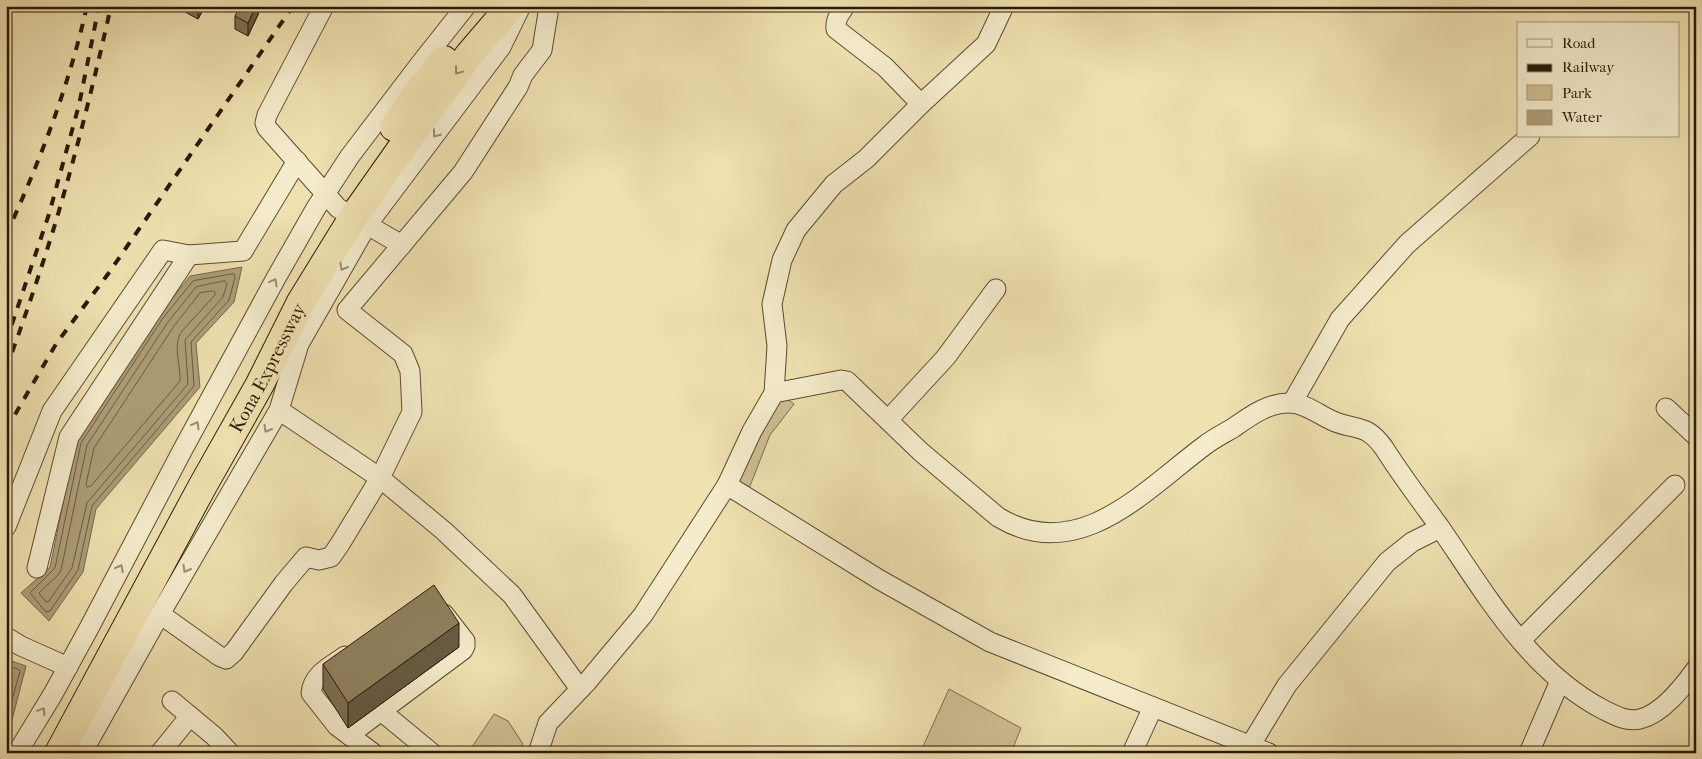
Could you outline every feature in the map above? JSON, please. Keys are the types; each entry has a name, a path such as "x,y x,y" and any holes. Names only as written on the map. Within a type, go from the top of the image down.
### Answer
{"highway":[{"name":"Kona Expressway","path":"40,753 260,347 346,211 417,93 487,6"},
{"name":"Kona Expressway","path":"59,753 202,487 260,384 346,211 463,63 511,6"}],"street":[{"path":"324,6 267,116 265,124 297,161 346,211 402,245"},
{"path":"82,753 160,614 279,410 299,344 346,211 356,148 466,6"},
{"path":"17,753 68,667 182,450 276,278 346,211 501,47 521,6"},
{"path":"845,6 835,23 836,28 885,68 921,104"},
{"path":"538,753 548,722 580,689 643,615 727,485 752,431 774,393 777,346 772,304 782,260 796,230 834,184 866,159 921,104 986,44 1004,6"},
{"path":"160,614 226,659 234,652 284,583 306,557 319,560 331,557 362,510 412,412 410,371 403,354 347,310 462,172 518,87 523,75 542,50 548,13"},
{"path":"1292,403 1340,318 1407,244 1528,138"},
{"path":"6,528 52,411 163,250 189,255 243,251 297,161"},
{"path":"37,568 69,437 189,255"},
{"path":"888,420 946,357 996,289"},
{"path":"774,393 841,380 847,381 921,452 998,517 1013,525 1048,532 1072,531 1120,511 1147,492 1205,445 1272,405 1292,403 1313,410 1333,421 1371,432 1440,528 1457,555 1521,640 1560,681 1590,702 1620,718 1639,719 1652,715 1688,681 1696,669"},
{"path":"1666,408 1696,436"},
{"path":"279,410 380,478 444,531 512,595 580,689"},
{"path":"727,485 880,580 990,642 1269,753"},
{"path":"1521,640 1675,485"},
{"path":"1250,746 1287,685 1387,562 1412,542 1440,528"},
{"path":"348,734 463,650 465,641 436,603 432,601"},
{"path":"6,636 21,646 68,667"},
{"path":"361,645 321,673 312,684 311,693 337,726 373,753"},
{"path":"1529,753 1560,681"},
{"path":"172,702 214,736 230,753"},
{"path":"1132,753 1153,707"},
{"path":"381,711 432,753"},
{"path":"160,753 190,716"}],"green space":[{"path":"786,398 794,404 770,435 748,491 729,484 771,403"},
{"path":"949,689 1021,728 1011,753 920,753"},
{"path":"494,714 508,721 523,744 519,753 468,753"}],"water":[{"path":"242,267 234,302 196,343 200,387 96,509 83,572 49,621 21,593 50,567 76,441 159,315 190,276"},
{"path":"6,659 26,666 11,724 6,732"}],"building":[{"path":"191,6 200,6 198,10"},
{"path":"240,6 256,6 248,23 235,16"},
{"path":"434,585 459,623 348,703 323,664"}],"railway":[{"path":"6,235 52,123 72,65 87,6"},
{"path":"6,342 49,214 79,105 99,6"},
{"path":"6,369 26,314 64,194 111,6"},
{"path":"6,430 56,344 108,274 293,6"}]}
